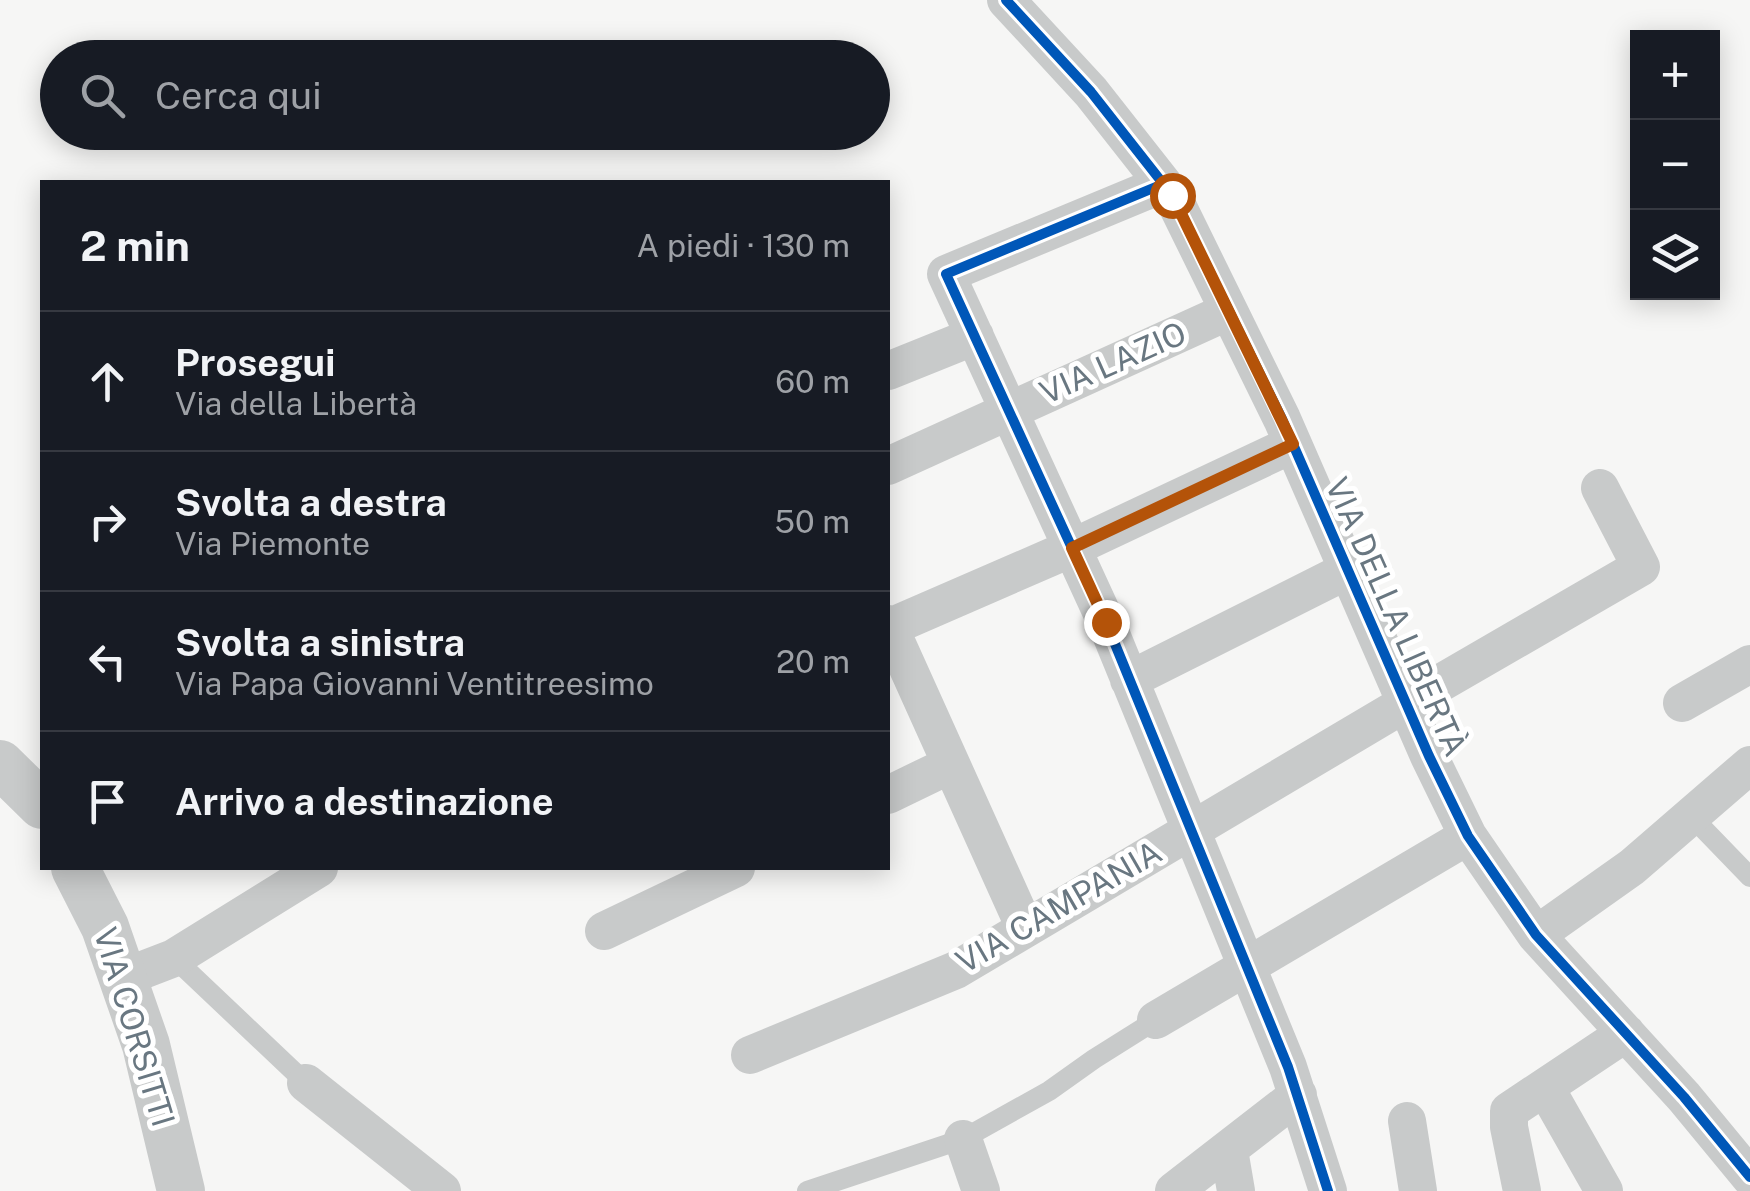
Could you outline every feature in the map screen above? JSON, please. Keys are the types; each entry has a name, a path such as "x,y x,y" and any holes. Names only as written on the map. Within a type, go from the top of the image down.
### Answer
{"street":[{"name":"VIA DELLA LIBERTÀ","path":"1006,0 1091,92 1172,195 1293,444 1468,836 1536,935 1684,1097 1750,1177"},
{"path":"1163,184 946,274 1129,680 1298,1095 1328,1191"},
{"name":"VIA LAZIO","path":"890,465 1229,312"},
{"path":"890,369 975,336"},
{"path":"890,626 1072,548 1293,444"},
{"name":"VIA CAMPANIA","path":"750,1054 956,970 1641,567 1600,488"},
{"path":"1129,680 1348,570"},
{"path":"890,631 1024,928"},
{"path":"1682,702 1750,664"},
{"path":"0,764 40,803"},
{"path":"890,794 950,765"},
{"path":"1536,935 1632,867 1750,765"},
{"path":"1156,1020 1468,836"},
{"name":"VIA CORSITTI","path":"76,870 105,927 146,1046 181,1191"},
{"path":"122,978 174,958 316,870"},
{"path":"604,931 732,870"},
{"path":"1522,1191 1510,1111 1626,1034"},
{"path":"306,1083 393,1175 442,1191"},
{"path":"1546,1087 1604,1191"},
{"path":"1174,1191 1298,1095"},
{"path":"1406,1121 1418,1191"},
{"path":"963,1139 981,1191"},
{"path":"1229,1150 1236,1191"}],"lane":[{"path":"1692,817 1750,877"},
{"path":"174,958 306,1083"},
{"path":"808,1191 963,1139 1048,1092 1156,1020"}],"cycle path":[{"path":"1006,0 1091,92 1172,195 1282,419 1429,756 1468,836 1536,935 1684,1097 1750,1177"},
{"path":"1163,184 946,274 1106,622 1288,1067 1328,1191"}],"route":[{"path":"1106,622 1072,548 1293,444 1172,195"}]}
